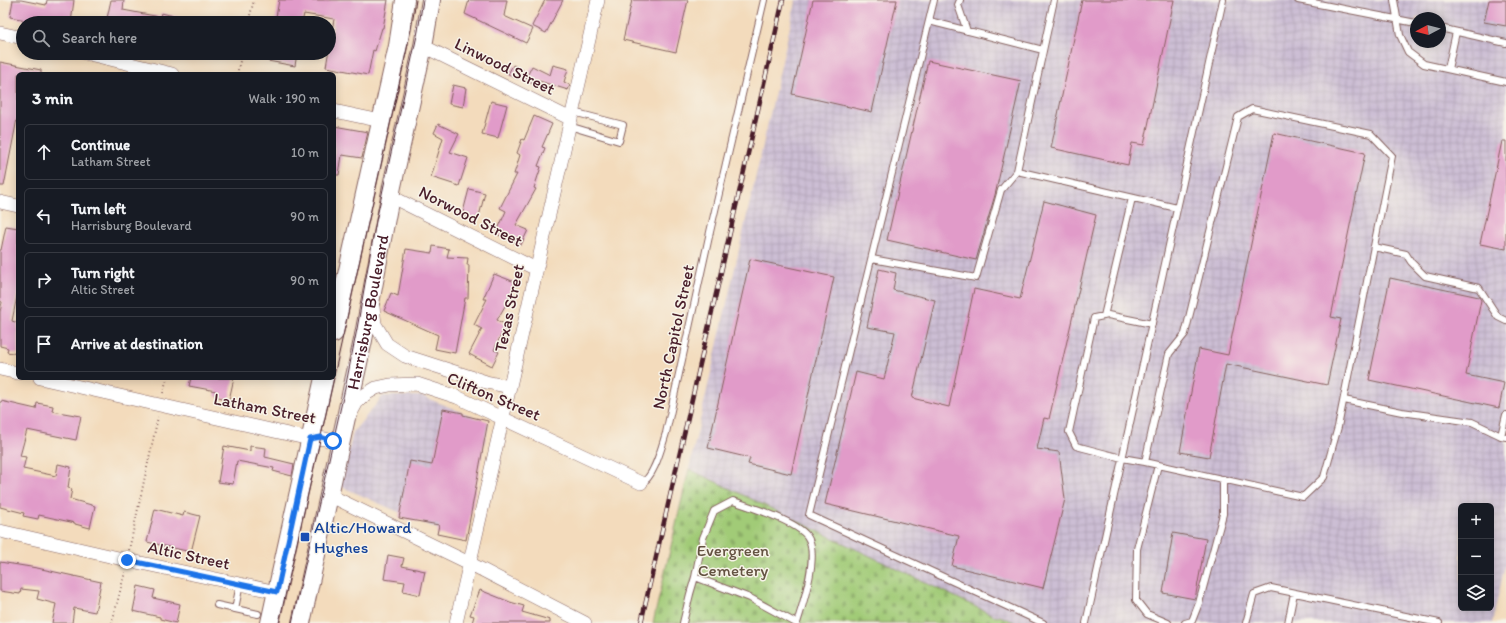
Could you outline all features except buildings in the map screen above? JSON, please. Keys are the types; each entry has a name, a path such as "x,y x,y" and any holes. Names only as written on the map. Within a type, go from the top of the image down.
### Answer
{"main road":[{"name":"Harrisburg Boulevard","path":"336,315 340,280 381,121 398,46 405,0"},
{"name":"Harrisburg Boulevard","path":"301,623 344,428 372,294 390,196 432,0"},
{"name":"Harrisburg Boulevard","path":"264,618 277,592 324,380"}],"street":[{"name":"Texas Street","path":"456,623 504,418 536,269 598,0"},
{"path":"0,32 16,36"},
{"name":"Linwood Street","path":"423,46 571,119"},
{"path":"114,60 164,72"},
{"path":"336,111 381,121"},
{"name":"Norwood Street","path":"390,196 536,269"},
{"path":"0,202 16,206"},
{"name":"Clifton Street","path":"372,294 375,324 388,344 405,356 486,382 510,387"},
{"path":"0,369 16,373"},
{"name":"Latham Street","path":"49,380 310,439 321,437 334,441 340,446"},
{"name":"Clifton Street","path":"344,428 357,402 366,394 376,388 390,385 416,384 457,397 641,483"},
{"path":"329,496 469,563 585,623"},
{"name":"Altic Street","path":"0,531 277,592"}],"lane":[{"name":"North Capitol Street","path":"641,483 645,482 659,457 666,433 764,0"},
{"path":"934,0 809,514 1043,623"},
{"path":"960,0 958,5 967,31"},
{"path":"872,259 976,278 1001,190 1017,172 1054,0"},
{"path":"1086,623 1223,0"},
{"path":"1298,0 1410,22"},
{"path":"1394,0 1400,35 1408,52 1424,64 1506,82"},
{"path":"929,21 1043,50"},
{"path":"1446,30 1506,43"},
{"path":"1448,69 1456,32"},
{"path":"1145,462 1169,354 1185,334 1238,117 1252,109 1371,134 1392,156 1338,427 1324,477 1303,497 1122,458 1076,446 1069,432 1094,318 1108,315 1152,324"},
{"path":"571,119 623,125 619,141 571,119"},
{"path":"1017,172 1177,208"},
{"path":"1104,316 1132,198"},
{"path":"1374,247 1406,254 1411,262 1425,276 1479,288 1498,317 1506,321"},
{"path":"1344,400 1402,412 1472,422 1504,436 1506,415"},
{"path":"1158,465 1137,549 1136,600 1147,614 1168,623"},
{"path":"1185,623 1192,621 1199,603 1223,514 1223,479"},
{"path":"683,623 696,577 703,538 714,512 733,501 763,511 795,527 807,537 812,550 809,577 797,623 750,598 696,577"},
{"path":"235,609 240,584"},
{"path":"1246,623 1254,594 1271,588 1439,623"},
{"path":"1288,623 1294,593"},
{"path":"217,605 264,618"}],"path":[{"path":"250,16 254,0"},
{"path":"237,72 240,60"},
{"path":"112,623 167,380"}],"shaded area":[{"path":"796,0 1506,0 1506,561 1492,623 1016,623 1000,616 997,617 689,469"},
{"path":"383,396 422,396 489,423 462,540 340,486 353,432"}],"green space":[{"name":"Evergreen Cemetery","path":"689,469 997,617 1000,616 1016,623 653,623"}],"tram line":[{"path":"336,367 411,30 416,0"},
{"path":"292,623 346,384 376,221 418,31 423,0"},
{"path":"279,623 334,380"}],"railway":[{"path":"641,623 783,0"}],"place":[{"name":"Altic/Howard Hughes","path":"305,537"}],"route":[{"path":"127,560 277,592 310,439 321,437 333,441"}]}
